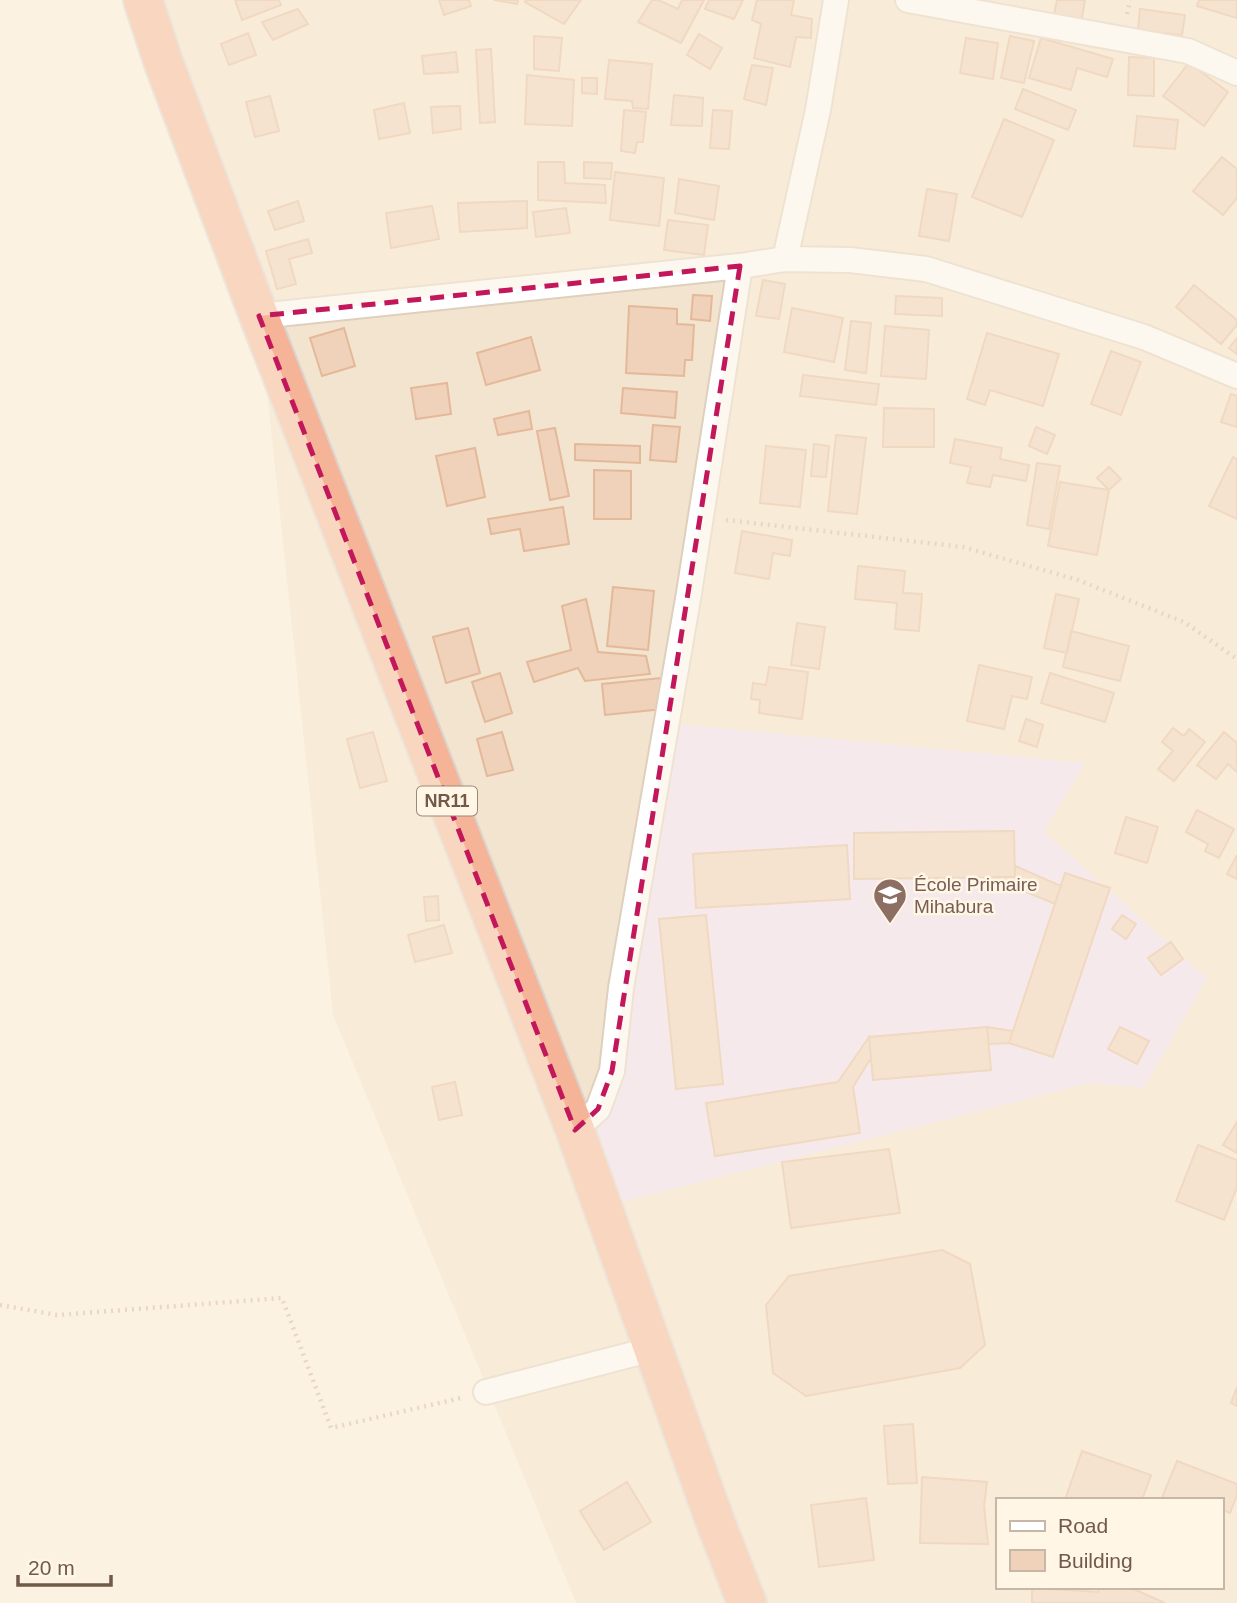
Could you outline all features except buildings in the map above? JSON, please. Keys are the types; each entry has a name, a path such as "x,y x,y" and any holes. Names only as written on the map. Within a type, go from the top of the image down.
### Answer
{"highway":[{"name":"NR11","path":"143,0 163,61 259,316 575,1130 747,1603"}],"street":[{"path":"785,259 818,110 836,0"},
{"path":"908,0 1188,51 1237,73"},
{"path":"259,316 740,266 785,259 850,260 926,269 1144,337 1237,376"},
{"path":"575,1130 598,1110 612,1071 621,988 701,517 740,266"},
{"path":"486,1392 653,1349"}],"path":[{"path":"701,517 963,547 1078,580 1184,622 1237,659"},
{"path":"0,1306 9,1305 57,1315 282,1298 331,1428 486,1392"}],"highlighted area":[{"path":"740,266 612,1071 598,1109 575,1130 259,316"}],"shaded area":[{"path":"143,0 1237,0 1237,1603 576,1603 333,1015 259,316"},
{"name":"École Primaire Mihabura","path":"667,723 1085,763 1044,832 1207,978 1144,1088 1090,1083 602,1207 575,1130 598,1109"}],"place":[{"name":"École Primaire Mihabura","path":"890,925"}]}
